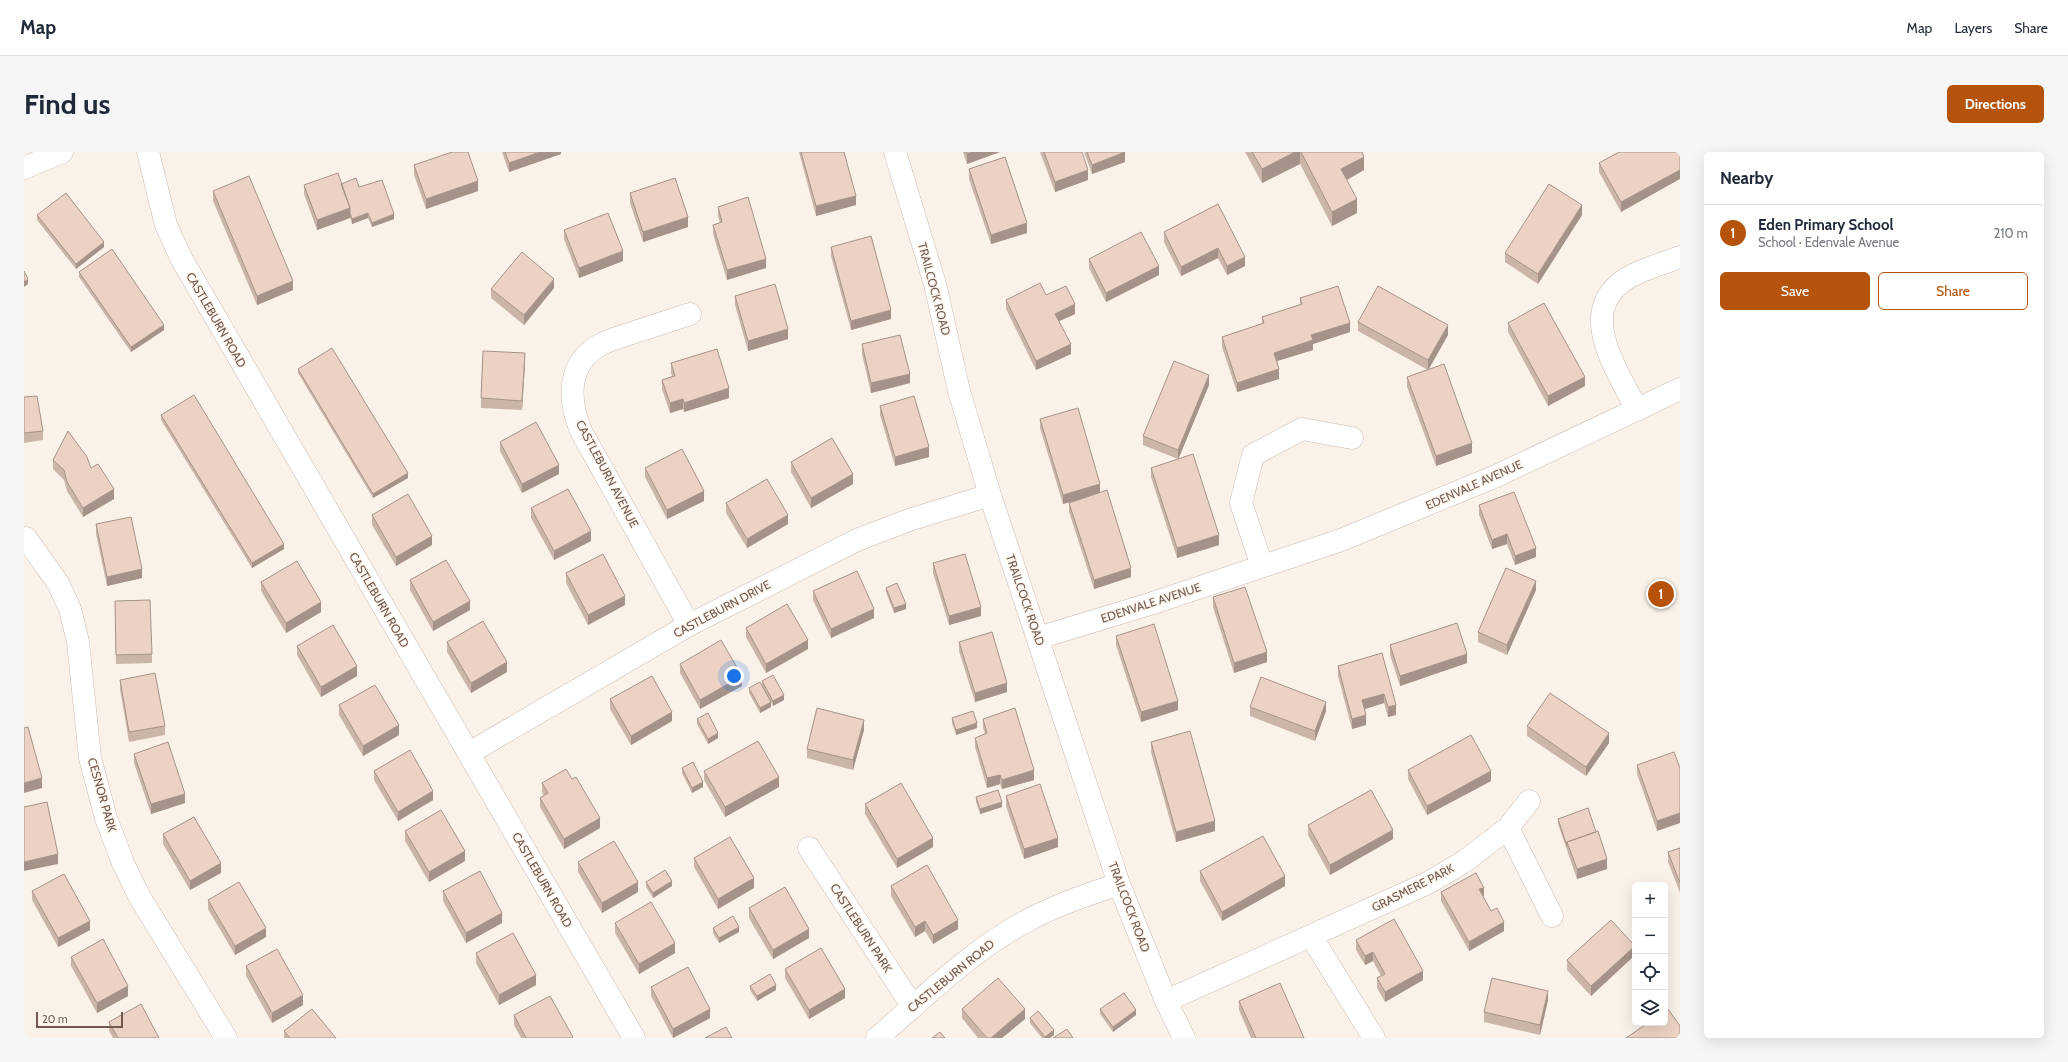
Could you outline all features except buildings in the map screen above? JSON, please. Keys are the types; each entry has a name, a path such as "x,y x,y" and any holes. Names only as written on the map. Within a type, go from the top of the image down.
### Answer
{"street":[{"path":"24,168 62,152"},
{"name":"CASTLEBURN ROAD","path":"148,152 166,226 181,258 634,1038"},
{"name":"TRAILCOCK ROAD","path":"895,152 934,284 959,391 990,495 1119,884 1166,1001 1184,1038"},
{"path":"1637,410 1605,342 1601,321 1603,305 1611,292 1625,280 1680,257"},
{"name":"CASTLEBURN AVENUE","path":"690,314 606,342 593,350 576,369 572,391 574,410 581,431 690,625"},
{"name":"EDENVALE AVENUE","path":"1038,638 1341,540 1494,477 1680,389"},
{"path":"1262,566 1241,503 1253,455 1302,429 1352,438"},
{"name":"CASTLEBURN DRIVE","path":"469,754 690,625 857,540 909,520 990,495"},
{"name":"CESNOR PARK","path":"26,538 58,583 70,609 78,642 90,758 106,818 123,863 139,896 226,1038"},
{"name":"GRASMERE PARK","path":"1166,1001 1428,883 1465,862 1508,828 1529,801"},
{"path":"1508,828 1552,916"},
{"name":"CASTLEBURN PARK","path":"810,848 913,1008"},
{"name":"CASTLEBURN ROAD","path":"876,1038 913,1008 958,968 1008,931 1062,904 1119,884"},
{"path":"1311,936 1374,1038"}],"place":[{"name":"Eden Primary School","path":"1661,594"}]}
